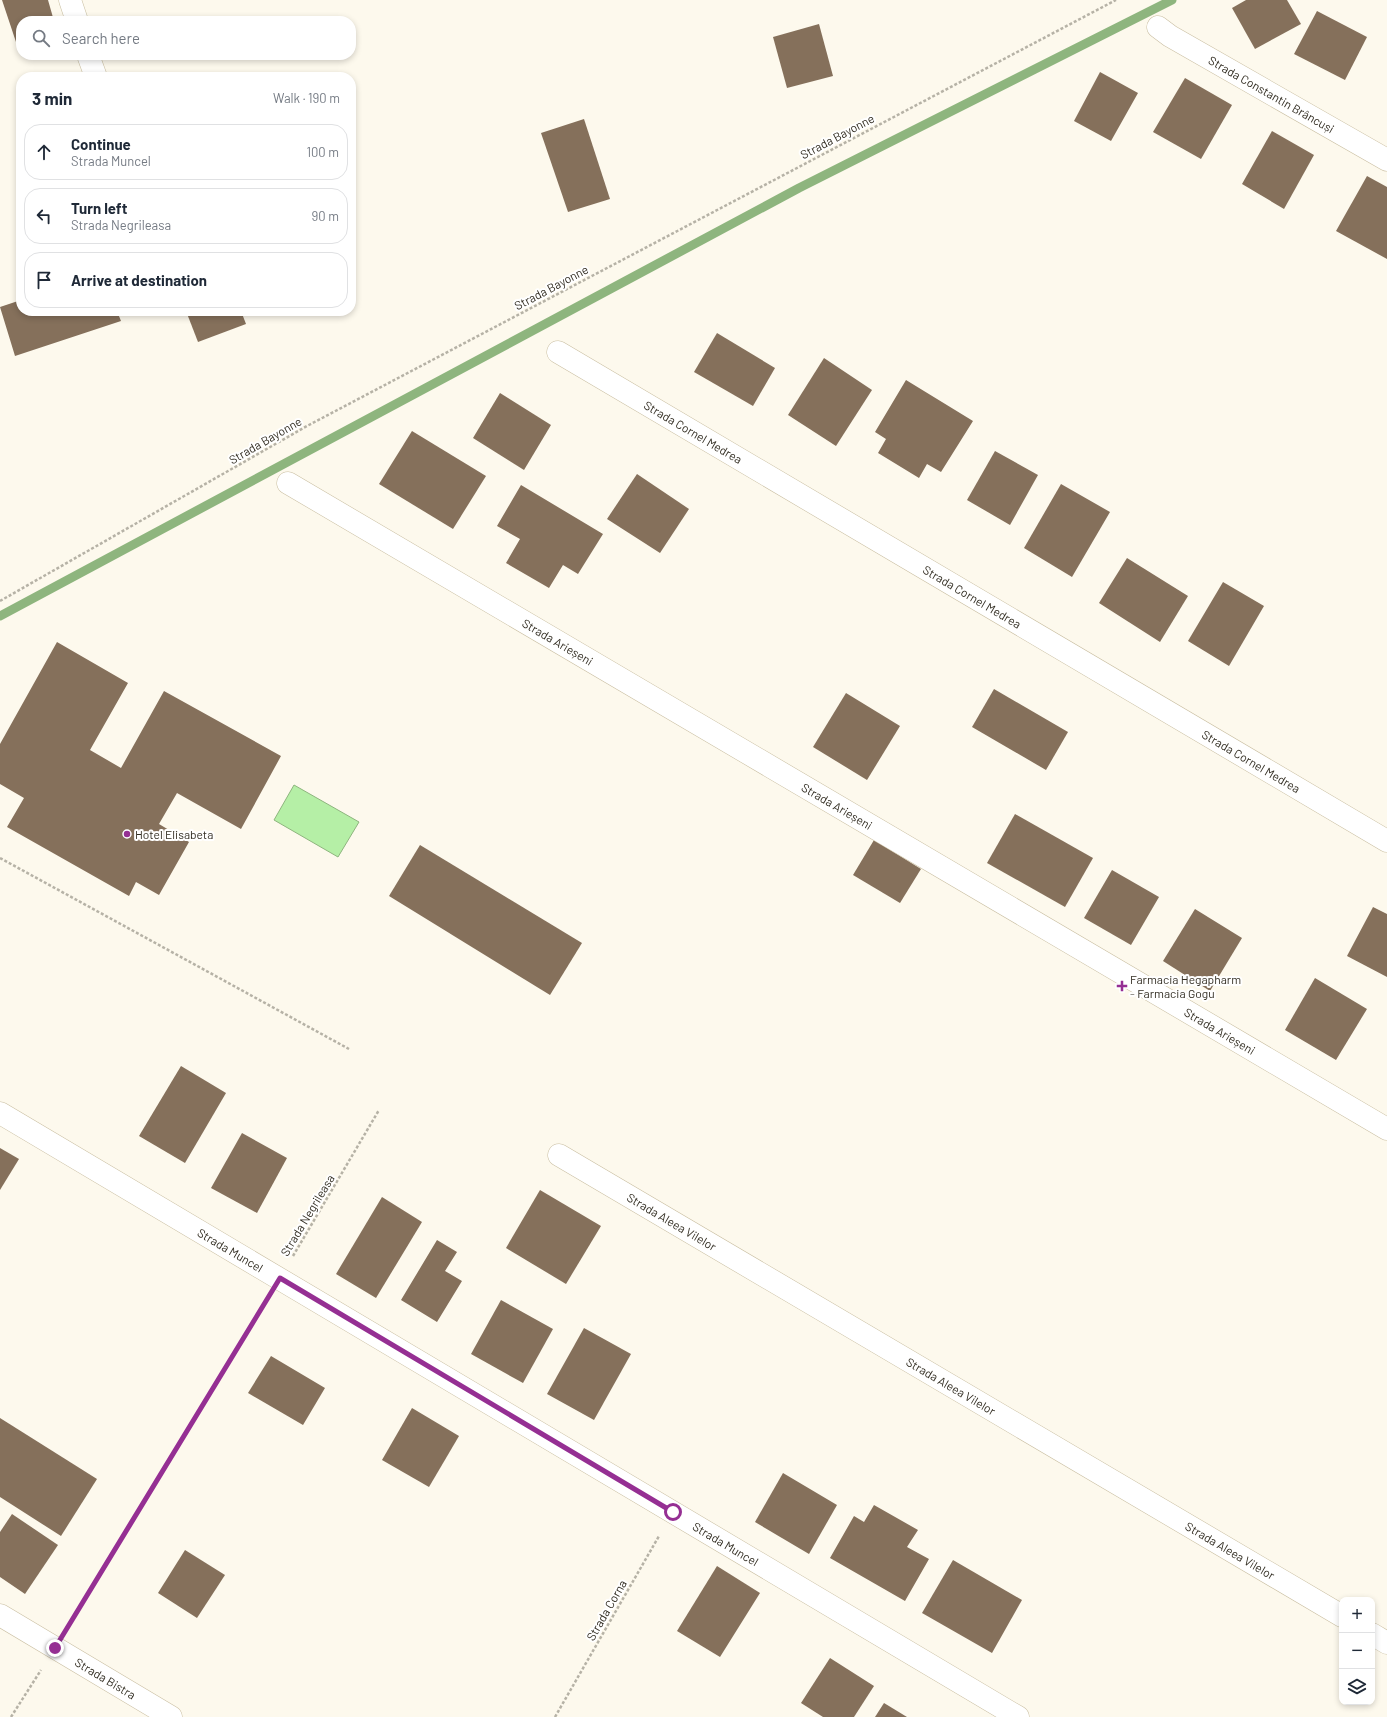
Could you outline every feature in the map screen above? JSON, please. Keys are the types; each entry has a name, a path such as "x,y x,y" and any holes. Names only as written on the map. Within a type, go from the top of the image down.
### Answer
{"street":[{"path":"70,0 75,16"},
{"name":"Strada Constantin Brâncuși","path":"1158,27 1177,40 1387,160"},
{"path":"90,60 94,72"},
{"name":"Strada Cornel Medrea","path":"558,352 1387,841"},
{"name":"Strada Arieșeni","path":"288,483 1387,1129"},
{"name":"Strada Muncel","path":"0,1113 1018,1717"},
{"name":"Strada Aleea Vilelor","path":"560,1156 1339,1614"},
{"name":"Strada Bistra","path":"0,1615 171,1717"},
{"path":"1375,1636 1387,1643"}],"path":[{"name":"Strada Bayonne","path":"0,601 307,426 1116,0"},
{"path":"0,858 348,1049"},
{"name":"Strada Negrileasa","path":"11,1717 55,1648 280,1278 379,1110"},
{"name":"Strada Corna","path":"555,1717 673,1512"}],"shaded area":[{"path":"294,785 359,822 338,857 274,820"}],"building":[{"path":"2,0 48,0 53,16 16,16 16,42"},
{"path":"1246,0 1287,0 1301,24 1255,49 1232,8"},
{"path":"1317,11 1367,37 1345,80 1294,54"},
{"path":"819,24 833,76 787,88 773,37"},
{"path":"1100,72 1138,93 1111,141 1074,121"},
{"path":"1185,78 1232,105 1201,159 1153,132"},
{"path":"584,119 610,199 568,212 541,133"},
{"path":"1272,131 1314,155 1284,209 1242,184"},
{"path":"1367,176 1387,187 1387,259 1336,231"},
{"path":"16,302 16,316 119,316 121,321 15,356 0,307"},
{"path":"188,316 243,316 246,324 198,342"},
{"path":"717,333 775,368 753,406 694,372"},
{"path":"824,358 872,390 836,446 788,415"},
{"path":"906,380 973,421 941,472 927,464 919,478 878,453 886,439 875,432"},
{"path":"500,393 551,425 524,470 473,438"},
{"path":"412,431 486,476 453,529 379,484"},
{"path":"995,451 1038,475 1010,525 967,500"},
{"path":"637,474 689,509 660,553 607,519"},
{"path":"1061,484 1110,512 1072,577 1024,548"},
{"path":"521,485 603,534 578,574 563,565 549,588 506,563 520,539 497,526"},
{"path":"1127,558 1188,596 1160,642 1099,603"},
{"path":"1223,582 1264,606 1229,666 1188,641"},
{"path":"57,642 128,683 90,750 121,768 164,691 281,756 241,829 177,793 159,824 189,842 159,895 136,882 129,896 7,827 24,798 0,784 0,744"},
{"path":"994,689 1068,732 1046,770 972,727"},
{"path":"846,693 900,726 867,780 813,747"},
{"path":"1015,814 1093,858 1065,907 987,863"},
{"path":"874,840 921,869 900,903 853,875"},
{"path":"420,845 582,943 550,995 389,896"},
{"path":"1112,870 1159,897 1131,945 1084,918"},
{"path":"1373,907 1387,914 1387,977 1347,956"},
{"path":"1195,909 1242,938 1210,991 1163,961"},
{"path":"1315,978 1367,1009 1336,1060 1285,1030"},
{"path":"181,1066 226,1093 185,1163 139,1136"},
{"path":"242,1133 287,1158 257,1213 211,1188"},
{"path":"0,1148 19,1159 0,1190"},
{"path":"540,1190 601,1226 566,1284 506,1248"},
{"path":"382,1197 422,1222 376,1298 336,1274"},
{"path":"437,1240 457,1252 445,1271 462,1281 437,1322 401,1300"},
{"path":"501,1300 553,1329 523,1383 471,1354"},
{"path":"584,1328 631,1354 594,1420 547,1394"},
{"path":"271,1356 325,1388 303,1425 248,1393"},
{"path":"412,1408 459,1436 429,1487 382,1460"},
{"path":"0,1418 97,1479 61,1536 0,1497"},
{"path":"783,1473 837,1505 809,1554 755,1522"},
{"path":"874,1505 918,1530 907,1547 929,1559 905,1601 830,1558 854,1516 864,1522"},
{"path":"12,1514 58,1545 25,1594 0,1577 0,1532"},
{"path":"185,1550 225,1575 197,1618 158,1593"},
{"path":"953,1560 1022,1600 992,1653 922,1613"},
{"path":"717,1566 760,1593 720,1657 677,1631"},
{"path":"830,1658 874,1686 854,1717 823,1717 801,1703"},
{"path":"884,1703 907,1717 875,1717"}],"waterway":[{"path":"0,616 799,188 1172,0"}],"place":[{"name":"Hotel Elisabeta","path":"127,834"},
{"name":"Farmacia Hegapharm - Farmacia Gogu","path":"1122,986"}],"route":[{"path":"55,1648 280,1278 673,1512"}]}
